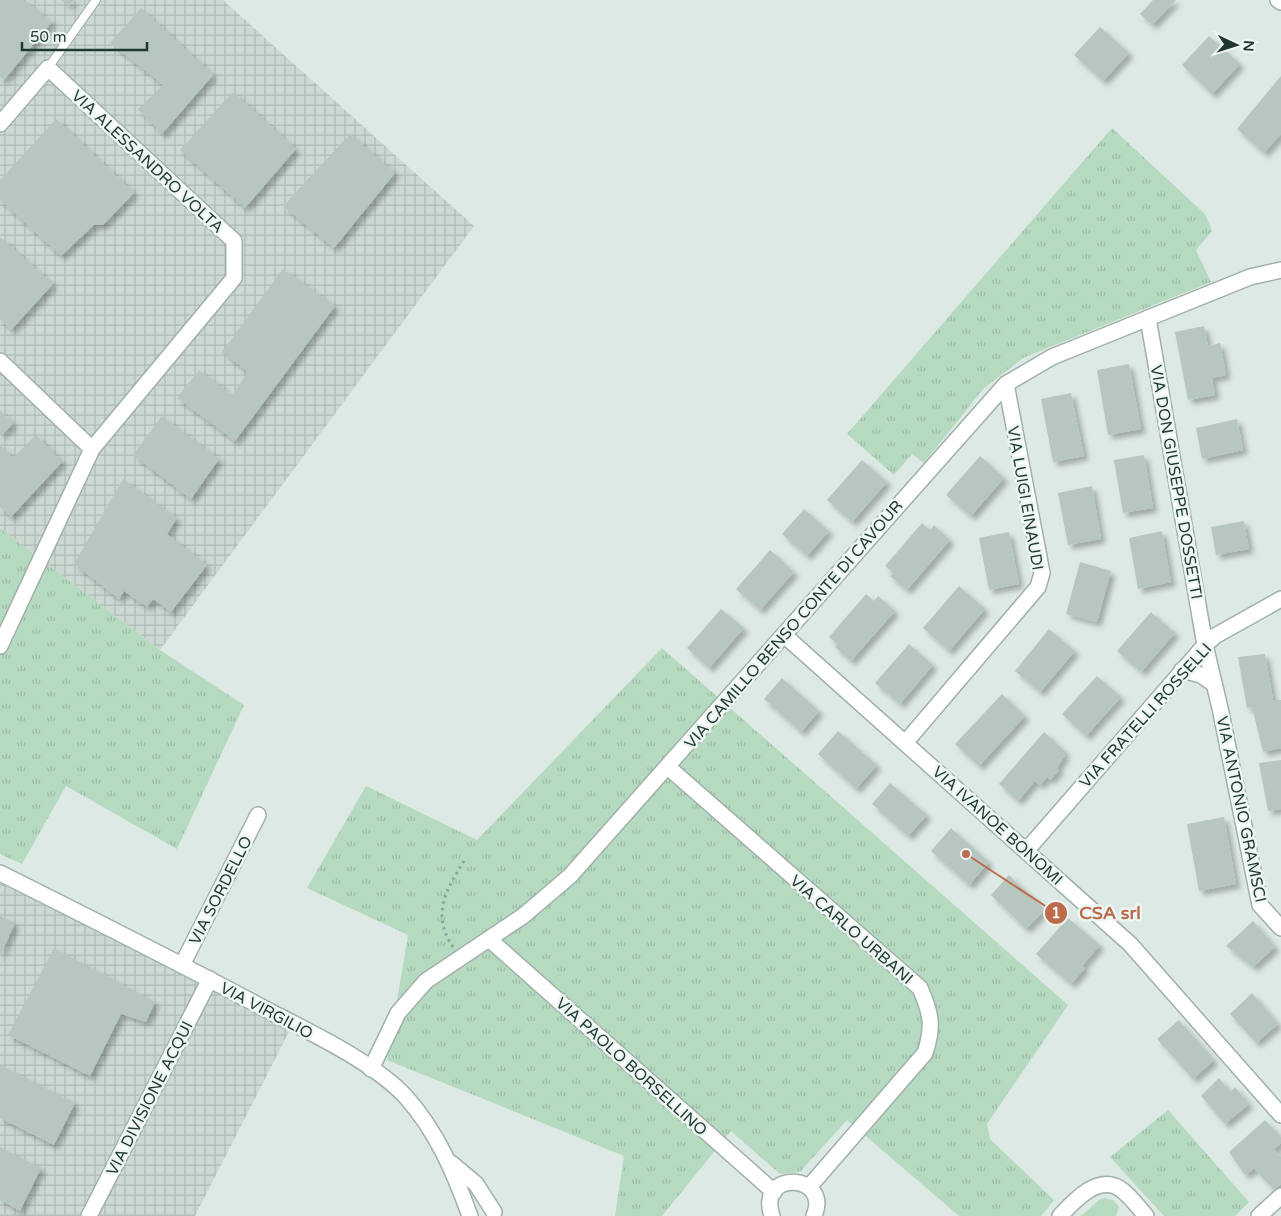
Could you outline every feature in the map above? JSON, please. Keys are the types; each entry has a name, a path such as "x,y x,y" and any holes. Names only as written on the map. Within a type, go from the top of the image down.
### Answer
{"street":[{"path":"0,124 48,68"},
{"name":"VIA ALESSANDRO VOLTA","path":"0,646 92,449 234,278 234,241 48,68"},
{"name":"VIA CAMILLO BENSO CONTE DI CAVOUR","path":"371,1069 398,1013 426,981 490,940 541,903 570,876 1006,384 1052,357 1250,277 1281,270"},
{"name":"VIA DON GIUSEPPE DOSSETTI","path":"1148,318 1205,645"},
{"path":"0,361 92,449"},
{"name":"VIA LUIGI EINAUDI","path":"905,743 1038,587 1042,573 1006,384"},
{"name":"VIA FRATELLI ROSSELLI","path":"1026,851 1205,645 1281,598"},
{"name":"VIA IVANOE BONOMI","path":"784,635 1130,944 1281,1115"},
{"name":"VIA ANTONIO GRAMSCI","path":"1205,645 1260,905 1281,928"},
{"path":"1182,670 1201,675 1214,684"},
{"name":"VIA CARLO URBANI","path":"668,767 920,988 930,1010 931,1035 925,1053 809,1187"},
{"name":"VIA SORDELLO","path":"182,964 258,815"},
{"name":"VIA VIRGILIO","path":"0,873 182,964 328,1042 371,1069 405,1096 437,1139 450,1162 469,1216 494,1214"},
{"name":"VIA PAOLO BORSELLINO","path":"490,940 774,1192"},
{"name":"VIA DIVISIONE ACQUI","path":"89,1216 210,979"},
{"path":"450,1162 476,1184 494,1214"},
{"path":"772,1216 770,1202 774,1192 782,1184 796,1181 809,1187 816,1200 814,1216"},
{"path":"1060,1216 1088,1191 1107,1184 1119,1188 1146,1216"},
{"path":"1259,1216 1281,1196"}],"lane":[{"path":"48,68 96,0"}],"shaded area":[{"path":"0,0 223,0 474,226 160,650 0,528"},
{"path":"0,873 293,1024 195,1216 0,1216"}],"green space":[{"path":"1112,128 1205,214 1212,231 1196,250 1211,282 1023,358 983,389 924,463 912,454 894,475 847,434"},
{"path":"0,528 160,650 244,705 177,849 66,786 22,864 0,854"},
{"path":"662,648 1068,1005 987,1124 990,1139 1054,1200 1041,1216 959,1216 847,1120 800,1172 780,1174 731,1131 662,1216 615,1216 624,1156 387,1060 408,935 307,888 366,786 477,840"},
{"path":"1168,1110 1249,1202 1235,1216 1164,1216 1110,1157"},
{"path":"1104,1198 1113,1200 1119,1207 1116,1216 1081,1216 1099,1200"}],"building":[{"path":"0,0 24,0 52,22 4,80 0,77"},
{"path":"62,0 74,0 69,6"},
{"path":"1153,0 1176,0 1152,25 1140,14"},
{"path":"141,8 213,75 162,134 138,109 163,85 110,43"},
{"path":"1100,27 1129,53 1103,81 1074,55"},
{"path":"1209,36 1240,64 1212,94 1182,65"},
{"path":"1281,76 1281,134 1264,153 1237,129"},
{"path":"233,92 296,149 245,208 180,150"},
{"path":"56,119 134,193 103,225 94,225 61,256 0,200 0,180"},
{"path":"350,134 395,173 334,248 283,206"},
{"path":"0,237 53,284 11,330 0,319"},
{"path":"283,269 335,306 235,441 177,398 199,370 232,395 248,372 222,352"},
{"path":"1204,326 1208,346 1220,343 1226,375 1212,378 1215,395 1188,400 1175,332"},
{"path":"1129,364 1141,429 1108,435 1097,370"},
{"path":"1071,393 1084,456 1053,462 1041,399"},
{"path":"0,410 13,424 0,436"},
{"path":"162,416 219,459 191,499 133,455"},
{"path":"1237,419 1243,450 1202,459 1196,428"},
{"path":"36,435 62,462 11,517 0,507 0,445 13,458"},
{"path":"1144,455 1153,508 1123,513 1114,460"},
{"path":"980,456 1004,478 971,516 946,495"},
{"path":"862,460 887,482 852,522 827,500"},
{"path":"123,479 177,518 167,534 207,565 171,612 153,599 147,607 124,591 119,599 74,564"},
{"path":"1092,486 1101,539 1068,545 1058,493"},
{"path":"804,509 829,531 807,556 782,534"},
{"path":"1244,521 1249,549 1216,555 1211,527"},
{"path":"922,523 930,530 934,525 950,540 907,590 890,576 893,573 885,566"},
{"path":"1162,531 1171,582 1138,589 1129,538"},
{"path":"1009,532 1019,584 989,590 979,538"},
{"path":"770,550 794,572 760,610 736,589"},
{"path":"1080,562 1111,571 1097,622 1066,614"},
{"path":"959,586 985,609 949,651 923,628"},
{"path":"866,594 874,601 878,596 895,611 851,661 835,647 837,644 829,637"},
{"path":"721,609 744,628 709,668 687,648"},
{"path":"1151,612 1175,633 1141,672 1117,651"},
{"path":"1049,629 1075,651 1040,692 1015,671"},
{"path":"909,644 933,665 900,704 875,683"},
{"path":"1265,654 1273,700 1281,700 1281,748 1263,752 1252,707 1247,708 1238,657"},
{"path":"1097,676 1121,697 1086,736 1062,714"},
{"path":"782,678 819,711 801,732 764,699"},
{"path":"1002,694 1025,716 979,766 955,744"},
{"path":"838,731 877,765 856,789 818,754"},
{"path":"1044,732 1065,751 1063,753 1065,755 1057,768 1059,770 1050,780 1047,777 1040,785 1035,781 1018,801 999,784"},
{"path":"1281,760 1281,809 1268,811 1259,763"},
{"path":"890,783 927,815 908,836 872,804"},
{"path":"1224,817 1236,884 1199,891 1187,824"},
{"path":"951,828 989,862 969,885 931,851"},
{"path":"1009,875 1045,910 1026,929 991,895"},
{"path":"0,916 15,923 0,956"},
{"path":"1068,918 1100,945 1082,966 1085,968 1071,984 1036,954"},
{"path":"1253,921 1275,947 1253,967 1226,946"},
{"path":"54,948 155,1002 146,1022 121,1014 90,1076 8,1035"},
{"path":"1252,993 1278,1024 1256,1043 1230,1014"},
{"path":"1179,1020 1214,1060 1193,1079 1157,1039"},
{"path":"0,1065 75,1103 54,1145 0,1118"},
{"path":"1219,1078 1230,1092 1235,1087 1249,1104 1225,1124 1201,1096"},
{"path":"1265,1120 1281,1137 1281,1143 1274,1149 1281,1157 1281,1184 1274,1190 1254,1168 1245,1175 1229,1152"},
{"path":"0,1147 41,1168 20,1211 0,1200"}],"place":[{"name":"CSA srl","path":"966,854"}]}
